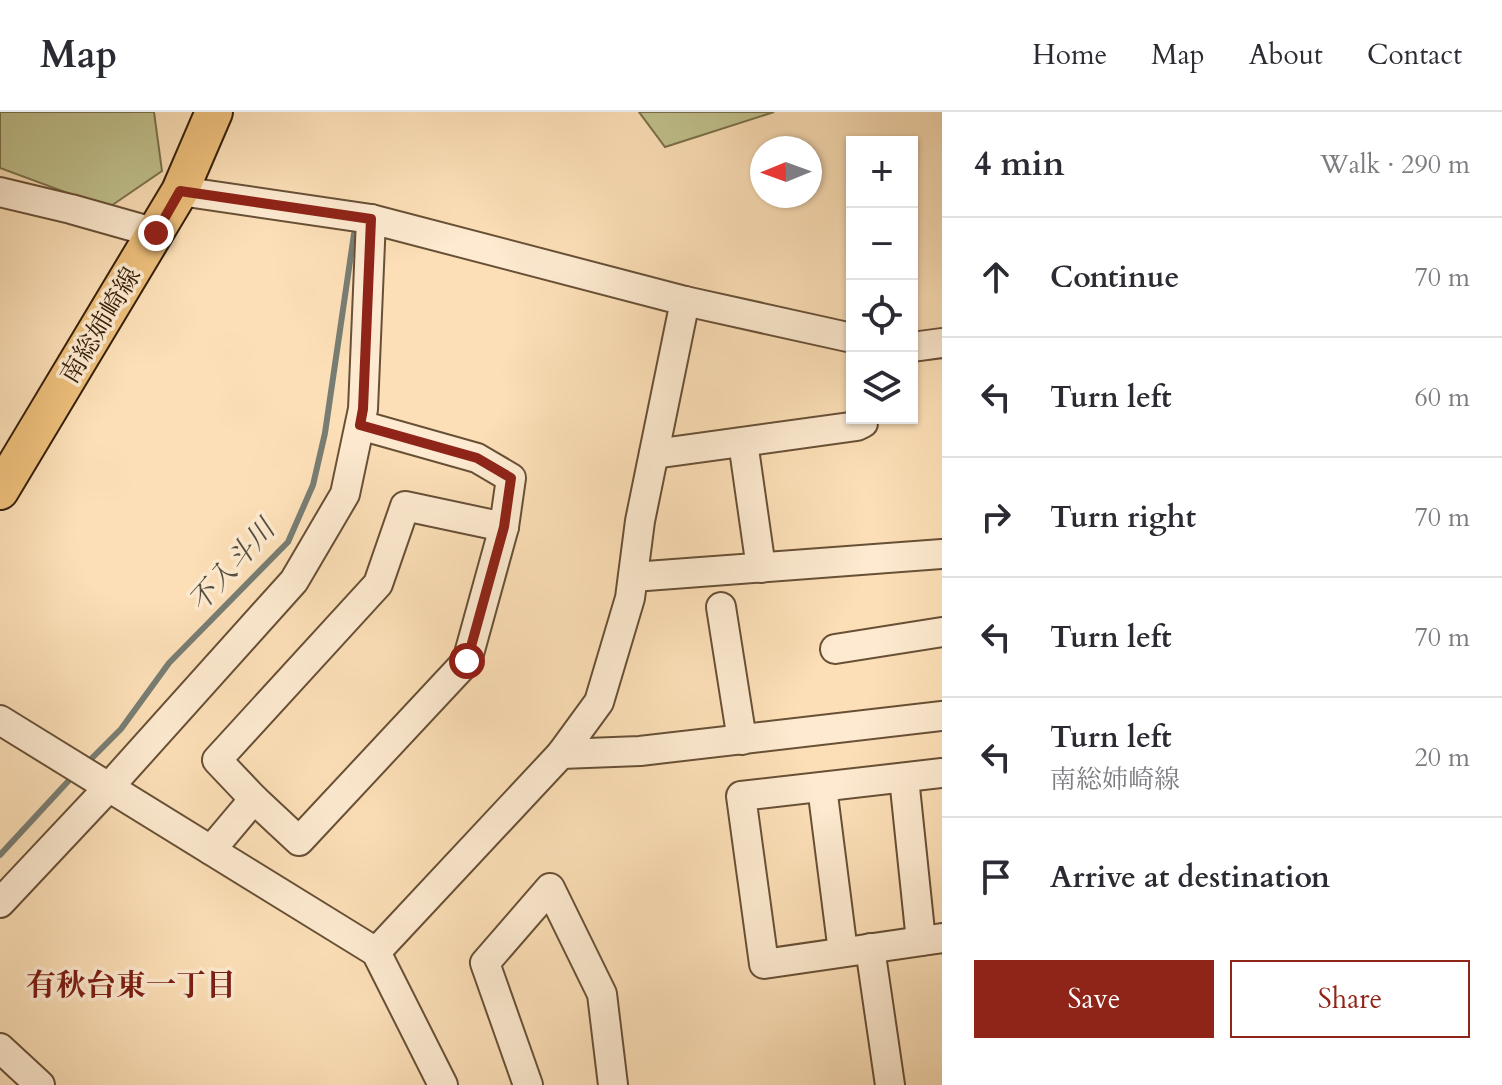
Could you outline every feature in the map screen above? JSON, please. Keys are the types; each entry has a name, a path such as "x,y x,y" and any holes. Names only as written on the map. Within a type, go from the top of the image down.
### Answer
{"main road":[{"name":"南総姉崎線","path":"0,491 180,191 214,112"}],"street":[{"path":"180,191 371,219 685,301 846,337"},
{"path":"0,192 156,233"},
{"path":"0,903 294,581 345,494 363,409 371,219"},
{"path":"376,952 561,754 599,702 630,598 640,521 685,301"},
{"path":"918,346 942,343"},
{"path":"654,454 861,424"},
{"path":"360,425 477,458 511,478 504,527 467,661 299,841 217,760 378,584 405,506 504,527"},
{"path":"743,442 761,568"},
{"path":"633,577 942,554"},
{"path":"721,607 742,740"},
{"path":"835,649 942,632"},
{"path":"561,754 640,751 942,716"},
{"path":"1,722 376,952 443,1085"},
{"path":"904,778 932,939 764,964 741,796 942,773"},
{"path":"822,787 890,1085"},
{"path":"211,850 254,799"},
{"path":"528,1085 485,963 550,888 602,994 613,1085"},
{"path":"0,1048 40,1085"}],"green space":[{"path":"0,112 154,112 162,171 108,208 0,168"},
{"path":"639,112 774,112 665,147"}],"waterway":[{"name":"不入斗川","path":"87,763 121,729 169,663 288,542 313,485 325,433 354,234"},
{"name":"不入斗川","path":"0,855 73,776"}],"district":[{"name":"有秋台東一丁目","path":"131,985"}],"route":[{"path":"156,233 180,191 371,219 360,425 477,458 511,478 504,527 467,661"}]}
